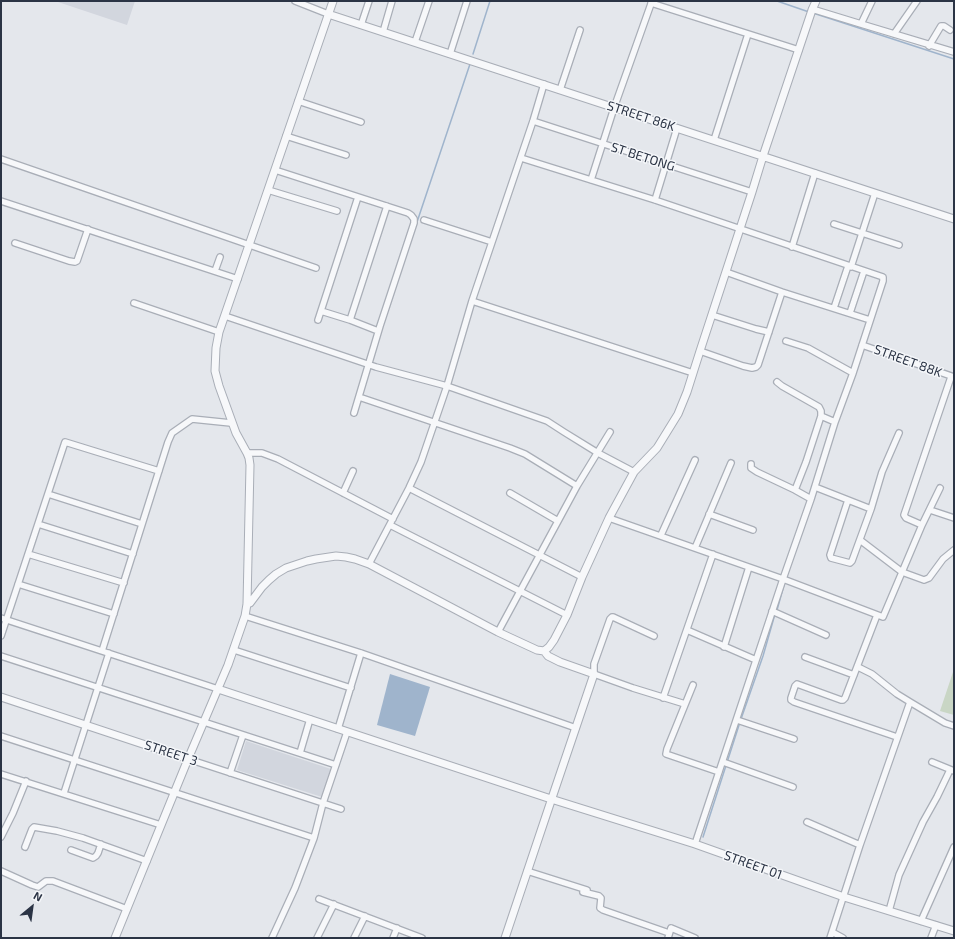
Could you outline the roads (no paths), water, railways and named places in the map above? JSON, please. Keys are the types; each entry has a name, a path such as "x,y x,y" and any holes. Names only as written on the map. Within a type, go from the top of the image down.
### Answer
{"street":[{"path":"295,1 328,14"},
{"path":"115,938 174,792 234,650 245,616 247,604 250,465 247,452 240,442 219,386 215,371 216,348 219,332 332,1"},
{"path":"361,25 369,1"},
{"path":"383,32 392,1"},
{"path":"415,42 429,1"},
{"path":"450,54 467,1"},
{"path":"544,651 554,640 609,518 634,472 657,448 678,414 687,392 811,11 816,1"},
{"path":"861,24 872,1"},
{"path":"894,34 917,1"},
{"path":"591,180 614,108 652,2 798,50"},
{"path":"811,11 861,24 954,52"},
{"name":"STREET 86K","path":"328,14 954,219"},
{"path":"930,46 941,26 944,26 950,30"},
{"path":"560,90 580,30"},
{"path":"714,140 748,34"},
{"path":"369,564 410,488 421,462 447,386 472,301 521,158 544,84"},
{"path":"298,101 361,122"},
{"name":"ST BETONG","path":"533,121 752,192"},
{"path":"655,200 677,128"},
{"path":"286,136 346,155"},
{"path":"521,158 655,200 740,230 883,277 884,281 783,579 775,612 756,660 737,720 726,763 719,772 695,844"},
{"path":"1,159 316,268"},
{"path":"275,170 408,213 413,217 414,222 378,331 360,397 354,413"},
{"path":"792,247 815,173"},
{"path":"268,190 337,211"},
{"path":"834,308 875,193"},
{"path":"318,320 358,197"},
{"path":"1,201 238,279"},
{"path":"350,320 387,206"},
{"path":"424,220 492,242"},
{"path":"834,224 899,245"},
{"path":"15,243 75,262 77,261 88,229"},
{"path":"216,272 220,257"},
{"path":"850,313 864,271"},
{"path":"726,272 782,292 870,320"},
{"path":"700,351 752,368 756,367 758,365 782,292"},
{"path":"472,301 693,373"},
{"path":"134,303 219,332"},
{"path":"321,311 378,331"},
{"path":"712,315 769,332"},
{"path":"225,316 369,364 447,386 547,421 598,453 634,472"},
{"path":"786,341 808,348 853,373"},
{"name":"STREET 88K","path":"862,345 953,377"},
{"path":"922,525 906,518 904,515 953,377"},
{"path":"777,382 820,407 821,411 821,416 806,462 795,490"},
{"path":"360,397 525,454 577,486"},
{"path":"821,416 835,422"},
{"path":"102,651 172,433 192,419 232,423"},
{"path":"498,632 577,486 610,432"},
{"path":"848,500 830,555 831,558 850,563 871,509 882,472 899,433"},
{"path":"1,636 4,619 18,584 65,442 159,471"},
{"path":"247,452 262,453 278,458 393,519"},
{"path":"661,536 696,460"},
{"path":"695,548 731,463"},
{"path":"751,464 751,468 757,472 811,499"},
{"path":"343,493 353,471"},
{"path":"814,487 871,509"},
{"path":"410,488 582,577"},
{"path":"609,518 783,579 883,617 922,525 940,488"},
{"path":"510,493 558,521"},
{"path":"48,494 142,524"},
{"path":"930,510 954,518"},
{"path":"710,514 753,530"},
{"path":"38,524 133,554"},
{"path":"390,525 566,615"},
{"path":"860,540 902,572 924,580 930,578 943,559 954,550"},
{"path":"28,554 124,583"},
{"path":"663,698 713,554"},
{"path":"247,604 250,603 262,587 276,574 286,568 316,559 336,556 355,559 369,564 498,632 537,650 544,651 548,656 560,662 633,688 685,704"},
{"path":"724,647 749,567"},
{"path":"18,584 114,614"},
{"path":"775,612 826,635"},
{"path":"877,615 858,667 843,700 797,684 791,700 898,737"},
{"path":"245,616 361,653 576,728"},
{"path":"505,938 594,674 594,664 610,619 613,617 654,636"},
{"path":"4,619 218,689"},
{"path":"687,630 756,660"},
{"path":"234,650 351,688"},
{"path":"64,794 109,653"},
{"path":"338,729 361,653"},
{"path":"1,656 336,765"},
{"path":"805,657 854,675"},
{"path":"858,667 872,674 897,694 910,702 954,726"},
{"path":"693,685 666,754 719,772"},
{"name":"STREET 01","path":"218,689 551,799 695,844 844,897 954,931"},
{"name":"STREET 3","path":"1,697 341,809"},
{"path":"843,938 831,935 860,845 910,702"},
{"path":"300,753 310,720"},
{"path":"737,720 794,739"},
{"path":"272,938 295,888 314,838 323,803 347,732"},
{"path":"230,772 243,735"},
{"path":"1,736 314,838"},
{"path":"889,911 899,875 923,822 952,770 932,762"},
{"path":"726,763 792,787"},
{"path":"1,774 161,825"},
{"path":"1,838 13,814 26,781"},
{"path":"807,822 860,845"},
{"path":"25,847 34,827 57,831 100,844 147,861"},
{"path":"71,850 93,858 96,856 100,844"},
{"path":"921,921 954,848"},
{"path":"1,871 38,887 46,881 53,881 127,909"},
{"path":"527,871 599,896 601,898 600,908 603,910 668,936 671,928 695,938"},
{"path":"319,899 422,938"},
{"path":"317,938 334,904"},
{"path":"354,938 365,916"},
{"path":"931,938 936,926"},
{"path":"393,938 397,928"}],"water":[{"path":"390,674 430,687 415,736 377,725"}],"waterway":[{"path":"473,54 490,1"},
{"path":"777,1 809,12"},
{"path":"813,13 954,59"},
{"path":"417,222 470,64"},
{"path":"777,610 784,585"},
{"path":"741,719 763,656 775,614"},
{"path":"703,837 740,722"}]}
